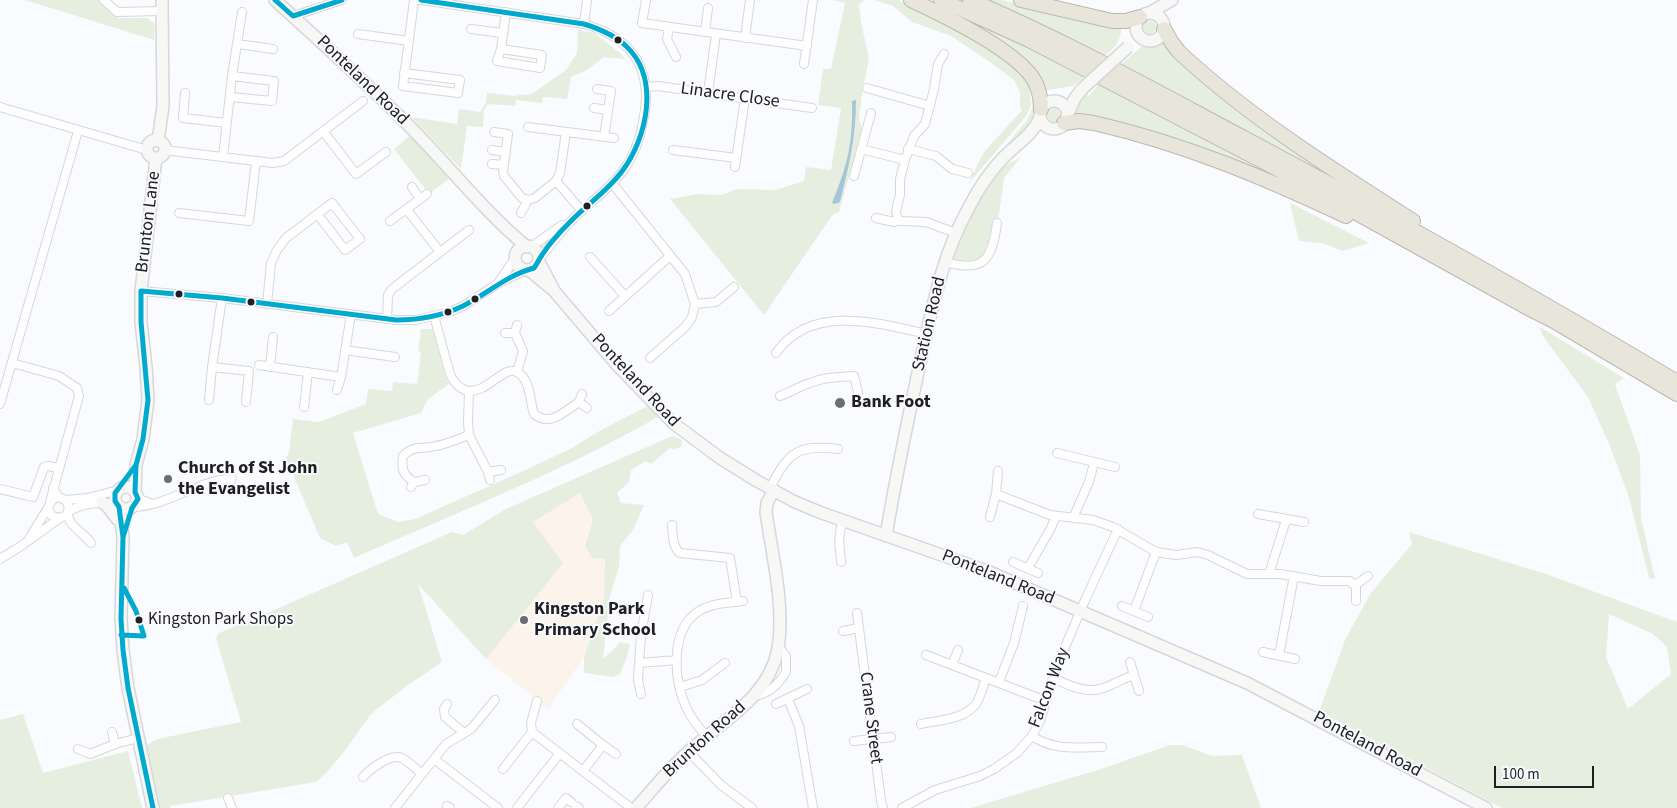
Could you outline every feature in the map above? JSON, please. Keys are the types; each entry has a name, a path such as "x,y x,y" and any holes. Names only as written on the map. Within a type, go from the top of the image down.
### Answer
{"highway":[{"path":"911,0 940,13 986,40 1021,66 1034,80 1038,89 1041,113"},
{"path":"940,0 1029,40 1317,190 1554,321 1677,394"},
{"path":"970,0 1028,26 1200,114 1339,189 1677,382"},
{"path":"1021,0 1112,21 1142,19"},
{"path":"1164,25 1172,43 1179,52 1260,119 1318,161 1449,243 1489,273"},
{"path":"1062,122 1083,121 1107,126 1176,145 1239,167 1342,214 1475,279"}],"street":[{"path":"104,0 117,12 162,6"},
{"name":"Ponteland Road","path":"275,0 398,115 487,210 537,252 539,261 555,292"},
{"path":"293,16 333,1 342,0"},
{"path":"404,73 460,80 458,93 403,86 404,73 414,0"},
{"path":"421,0 467,3 506,12 584,24 602,29 616,37 628,48 641,69 647,88 646,109 639,139 631,157 612,183 579,214 529,247 520,249 497,284"},
{"path":"584,24 587,0"},
{"path":"646,0 642,24 806,46"},
{"path":"745,38 750,0"},
{"path":"804,64 813,0"},
{"path":"1080,91 1047,103 1041,113 1045,125 1062,122 1080,91 1128,46 1142,19 1172,0"},
{"path":"1128,46 1158,38 1172,0"},
{"name":"Brunton Lane","path":"136,493 136,465 144,439 148,400 148,381 140,322 141,291 163,106 162,6"},
{"path":"705,32 708,8"},
{"path":"223,157 232,76 242,12"},
{"path":"501,49 542,55 540,68 497,61 501,49 506,12"},
{"path":"1142,19 1158,16 1164,25"},
{"path":"1142,19 1140,36 1148,41"},
{"path":"668,27 667,39 676,57"},
{"path":"471,29 502,33"},
{"path":"358,34 409,41"},
{"path":"708,93 716,34"},
{"path":"238,44 273,49"},
{"path":"898,220 896,211 900,195 900,179 908,149 914,136 925,124 938,64 944,54"},
{"path":"230,96 272,101 274,81 232,76"},
{"name":"Linacre Close","path":"647,88 658,86 812,108"},
{"path":"867,88 930,106"},
{"path":"597,89 610,90 604,137"},
{"path":"185,93 183,118 227,123"},
{"path":"673,150 736,162 745,98"},
{"path":"159,150 273,163 284,161 362,101"},
{"path":"1056,101 1064,106 1062,122"},
{"path":"0,107 147,150"},
{"path":"594,108 608,110"},
{"path":"854,176 871,113"},
{"name":"Station Road","path":"886,536 895,484 927,334 945,262 956,233 988,176 1002,159 1028,136 1041,113"},
{"name":"Station Road","path":"1028,136 1062,122"},
{"path":"528,127 614,138"},
{"path":"0,404 3,379 12,363 78,131"},
{"path":"323,131 356,174 386,152"},
{"path":"494,132 508,134 504,176 522,198 528,200 535,198 556,181 560,173 566,132"},
{"path":"861,149 905,160"},
{"path":"908,149 936,156 952,169 968,173"},
{"name":"Brunton Lane","path":"147,150 151,156 159,150"},
{"path":"492,150 506,152"},
{"path":"179,213 249,221 256,161"},
{"path":"492,164 504,165"},
{"path":"556,181 579,214"},
{"path":"612,183 685,274 695,304 692,317 686,326 650,358"},
{"path":"390,221 424,197 412,187"},
{"path":"521,213 528,200"},
{"path":"267,304 271,263 277,250 286,238 318,214 332,204 360,239 346,250 318,214"},
{"path":"406,210 440,252"},
{"name":"Ponteland Road","path":"487,210 516,256 518,266 527,270 555,292 617,365 672,422 720,458 793,501 842,522 987,571 1247,683 1486,808"},
{"path":"141,291 222,298 388,319 416,320 465,305 497,284 534,268 579,214"},
{"path":"876,218 894,222 898,220 901,222 926,222 956,233"},
{"path":"945,262 964,267 974,266 982,262 991,250 997,224"},
{"path":"388,319 388,295 392,288 469,230"},
{"path":"609,311 670,256"},
{"path":"590,257 625,296"},
{"path":"695,304 716,302 734,287"},
{"path":"209,400 222,298"},
{"path":"337,390 341,377 350,314"},
{"path":"434,316 453,382 461,389 468,391 482,389 504,373 510,371 517,372 523,376 529,390 534,414 539,418 546,421 553,418 580,398 587,408"},
{"path":"772,342 778,350 786,340 797,332 842,320 874,322 927,334"},
{"path":"505,333 516,329 523,351 517,372"},
{"path":"270,367 273,337"},
{"path":"345,350 395,357"},
{"path":"12,363 59,376 78,388 79,396 49,505 26,543"},
{"path":"259,365 341,377"},
{"path":"212,367 248,371 246,402"},
{"path":"304,407 308,372"},
{"path":"780,396 799,393 809,383 835,377 854,376 858,392"},
{"path":"468,391 470,435 489,476 501,470"},
{"path":"425,480 413,485 402,471 403,456 409,450 419,447 435,447 470,435"},
{"path":"772,489 783,464 795,454 812,447 838,449"},
{"path":"1057,453 1115,467"},
{"path":"1073,518 1089,482 1094,463"},
{"name":"Brunton Lane","path":"119,489 136,465"},
{"path":"0,489 33,497 44,467 58,468"},
{"path":"990,517 996,494 998,471"},
{"path":"0,558 26,543 68,512 89,504 102,502 124,509 155,505 215,481 232,479"},
{"path":"49,505 62,499 88,498 129,487 144,501 155,505"},
{"path":"53,488 69,505 68,512 71,523 91,543"},
{"path":"119,489 114,498 118,506 122,532 121,635 128,688 153,808"},
{"name":"Brunton Road","path":"636,808 688,751 754,696 770,671 778,647 780,612 766,512 772,489"},
{"path":"122,532 132,507 137,503 136,493"},
{"path":"996,494 1044,513 1093,520 1118,529 1156,552 1176,555 1200,553 1247,574 1294,576 1321,581 1347,580 1356,585 1358,592 1356,601"},
{"path":"102,502 112,511 122,532"},
{"path":"49,505 51,515 60,518"},
{"path":"1258,514 1304,522"},
{"path":"1028,568 1056,516"},
{"path":"1269,574 1286,520"},
{"path":"841,562 839,540 842,522"},
{"path":"672,525 674,546 680,553 730,558 740,602 707,606 697,612 683,630 678,648 677,660 680,687 686,706 691,717 706,736"},
{"name":"Falcon Way","path":"902,808 935,790 980,776 994,769 1017,753 1032,736 1038,726 1053,678 1080,612 1118,529"},
{"path":"1134,611 1156,552"},
{"path":"1013,562 1038,572"},
{"path":"1278,655 1294,576"},
{"path":"1356,585 1368,576"},
{"path":"641,694 638,680 639,663 641,635 648,595"},
{"path":"999,682 1014,642 1023,606"},
{"path":"1122,606 1148,617"},
{"name":"Crane Street","path":"857,614 883,808"},
{"path":"843,631 859,628"},
{"path":"952,665 958,650"},
{"path":"1263,652 1295,659"},
{"path":"926,655 1046,701"},
{"path":"639,663 677,660"},
{"path":"1130,662 1139,691"},
{"path":"680,687 702,680 725,663"},
{"path":"1053,678 1079,689 1090,690 1100,689 1134,675"},
{"path":"921,724 968,712 976,703 986,678"},
{"path":"776,704 807,689"},
{"path":"788,699 799,726 813,808"},
{"path":"395,808 446,744 475,725 495,700"},
{"path":"503,769 532,732 531,723 537,700"},
{"path":"447,704 444,710 445,717 464,733"},
{"path":"577,724 616,754"},
{"path":"112,732 115,744"},
{"path":"532,732 631,808"},
{"path":"1032,736 1044,744 1056,747 1102,747"},
{"path":"854,741 891,737"},
{"path":"78,749 90,754 115,744 138,738"},
{"path":"583,771 604,744"},
{"path":"688,751 721,785 752,808"},
{"path":"517,808 560,753"},
{"path":"363,777 370,768 395,757 402,758 422,774"},
{"path":"434,759 498,808"},
{"path":"228,798 232,808"},
{"path":"558,808 566,798 576,805"}],"shaded area":[{"name":"Kingston Park Primary School","path":"580,493 593,520 585,546 605,559 604,598 584,657 548,709 486,659 418,583 520,529"}],"green space":[{"path":"25,0 99,0 119,18 147,18 155,24 154,40"},
{"path":"833,0 865,0 859,4 869,59 859,118 862,130 839,212 833,214 764,315 670,199 698,194 722,195 737,189 776,190 804,181 806,167 831,170 841,108 818,105 823,69 831,69 845,3"},
{"path":"874,0 898,0 952,26 997,54 1017,70 1029,84 1031,105 1027,115 968,184 984,152 1022,110 1020,106 1020,92 1014,80 951,36 912,22 893,6"},
{"path":"924,0 1007,36 1085,76 1073,86 1043,91 1041,84"},
{"path":"984,0 1002,0 1122,27 1120,37 1117,44 1103,57"},
{"path":"1149,20 1154,22 1156,27 1154,32 1149,34 1144,32 1142,27 1144,22"},
{"path":"578,30 594,33 625,59 604,57 587,70 571,77 567,99 543,97 542,103 516,100 515,106 488,104 484,110 483,127 467,126 461,169 411,117 457,124 459,109 480,112 486,103 487,93 516,96 517,94 529,95 533,93 566,70 577,53"},
{"path":"1163,41 1354,191 1120,65 1141,47 1155,46"},
{"path":"1098,85 1142,104 1312,195 1073,117 1074,107 1085,92 1089,96"},
{"path":"1035,102 1036,110 1031,126 994,160 1027,120"},
{"path":"1051,108 1057,108 1061,115 1057,122 1051,122 1047,118 1047,112"},
{"path":"411,135 450,178 429,194 394,149"},
{"path":"1021,157 1004,178 999,215 983,255 977,261 967,266 952,260 957,241 977,200 999,169"},
{"path":"1290,203 1369,243 1343,251 1322,243 1299,241"},
{"path":"1540,327 1624,378 1615,384 1640,455 1641,518 1655,579 1649,578 1628,494 1588,397 1542,335"},
{"path":"421,329 433,329 445,376 449,384 428,399 421,413 353,433 378,514 398,522 415,519 521,472 572,448 601,430 648,406 658,417 546,474 354,558 347,542 336,546 320,538 286,458 289,452 293,419 319,422 366,404 368,389 392,391 393,382 417,384 421,352 418,351"},
{"path":"672,436 681,439 682,446 674,450 670,448 651,464 646,461 631,470 629,482 617,493 621,503 644,505 633,530 620,546 619,567 610,596 603,659 619,642 630,644 620,674 613,677 584,673 584,657 604,598 605,559 592,558 585,546 593,520 580,493 533,522 563,563 486,659 418,584 442,662 408,685 371,714 344,752 316,782 170,806 170,808 159,808 147,745 157,739 241,722 216,638 219,633 452,532 463,535 506,509"},
{"path":"1409,532 1546,574 1677,622 1677,808 1502,808 1330,717 1320,709 1345,640 1370,594 1412,544","holes":["1609,614 1653,634 1667,647 1671,674 1628,709 1606,657"]},
{"path":"23,714 43,773 128,751 142,808 0,808 0,720"},
{"path":"1170,745 1182,745 1212,756 1242,755 1261,808 970,808 1098,770"}],"water":[{"path":"856,100 855,126 849,164 840,202 835,204 832,203 846,165 852,129 852,101"}],"transit line":[{"path":"275,0 293,16 342,0"},
{"path":"123,537 132,508 138,499 135,492 136,465 143,439 148,400 141,322 141,291 222,298 396,320 439,315 463,306 515,275 534,268 554,239 576,216 611,185 631,157 644,125 647,91 644,75 637,60 627,47 617,39 601,30 584,24 421,0"},
{"path":"136,465 115,493 115,501 119,507 123,537 121,619 123,650 128,688 153,808"},
{"path":"121,635 144,636 136,611 124,588"}],"place":[{"name":"Bank Foot","path":"840,403"},
{"name":"Church of St John the Evangelist","path":"168,479"},
{"name":"Kingston Park Shops","path":"139,620"},
{"name":"Kingston Park Primary School","path":"524,620"}]}
